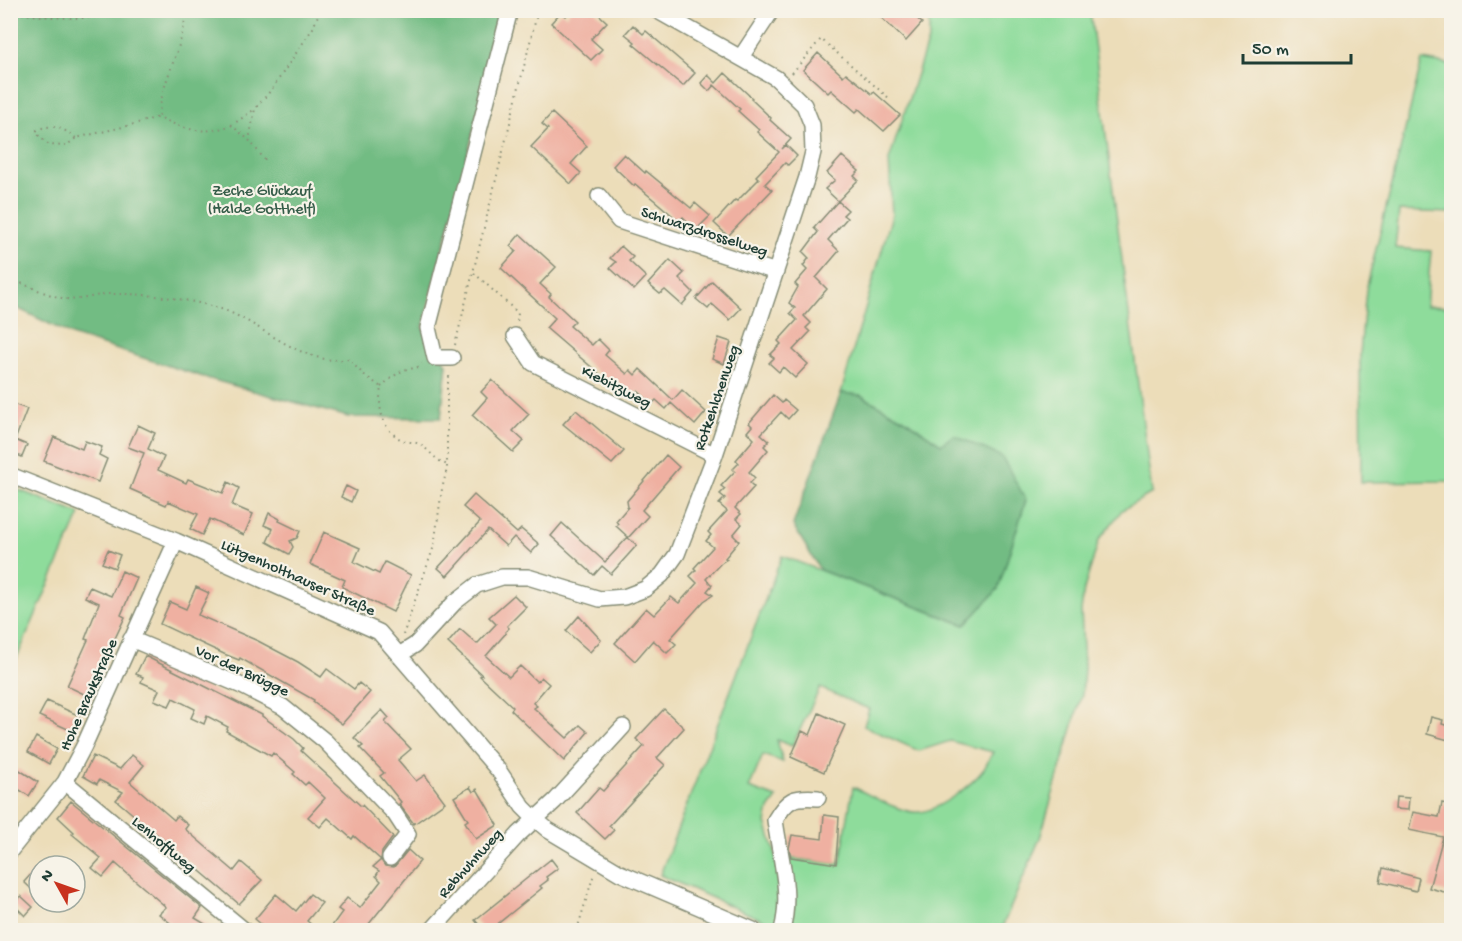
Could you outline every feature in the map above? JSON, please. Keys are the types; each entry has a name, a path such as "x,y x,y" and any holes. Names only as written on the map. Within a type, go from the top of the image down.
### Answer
{"street":[{"path":"452,358 435,358 428,328 510,10"},
{"name":"Rotkehlchenweg","path":"399,655 415,645 455,602 477,585 502,577 528,577 600,599 624,597 645,589 662,575 677,554 715,455 807,177 813,152 812,125 804,105 776,78 656,10"},
{"path":"741,57 772,10"},
{"name":"Schwarzdrosselweg","path":"599,196 620,221 776,272"},
{"name":"Kiebitzweg","path":"515,336 533,363 715,455"},
{"name":"Lütgenholthauser Straße","path":"10,476 176,541 379,632 499,771 523,807 548,830 620,873 753,930"},
{"name":"Hohe Braukstraße","path":"10,851 65,782 84,746 176,541"},
{"name":"Vor der Brügge","path":"131,639 242,686 283,707 325,741 395,814 408,834 390,858"},
{"path":"535,819 555,801 623,727"},
{"name":"Lenhoffweg","path":"65,782 244,930"},
{"path":"782,930 787,913 785,874 775,820 784,805 801,796 818,798"},
{"name":"Rebhuhnweg","path":"432,930 535,819"}],"path":[{"path":"10,13 92,18 108,16 120,10"},
{"path":"159,117 159,107 179,49 186,10"},
{"path":"76,138 63,128 46,126 37,130 37,134 49,145 66,146 76,138 159,117 181,129 206,130 231,125 255,109 272,89 313,28 320,10"},
{"path":"399,655 411,607 434,546 447,465 447,388 452,358 538,10"},
{"path":"782,84 821,39 891,100"},
{"path":"249,140 255,109"},
{"path":"231,125 249,140 265,160"},
{"path":"474,273 518,313 515,336"},
{"path":"10,279 68,299 109,294 132,295 178,298 221,308 281,342 318,356 339,361 348,359 381,387"},
{"path":"381,387 401,372 417,368 435,358"},
{"path":"381,387 380,413 386,423 400,439 420,444 433,458 447,465"},
{"path":"577,930 598,860"}],"green space":[{"name":"Zeche Glückauf (Halde Gotthelf)","path":"10,11 504,11 423,328 447,364 441,418 348,417 210,379 74,336 11,305"},
{"path":"929,11 1090,11 1152,493 1122,510 1099,540 1084,589 1081,611 1084,668 1082,694 1040,838 1001,930 791,930 795,889 786,858 840,864 853,787 904,810 919,812 927,810 945,802 972,782 984,769 993,752 950,741 919,751 864,726 869,709 820,688 792,746 777,740 783,762 763,755 749,788 777,798 769,809 766,823 778,862 779,920 774,925 660,875 782,556 965,625 941,444 904,419 860,395 841,393 892,215 889,160 929,37"},
{"path":"1422,60 1451,65 1451,213 1399,211 1395,248 1431,251 1426,306 1451,307 1451,481 1361,482 1360,354 1366,290"},
{"path":"841,393 860,395 904,419 941,444 954,435 1002,457 1026,500 998,589 965,625 820,570 793,525"},
{"path":"11,487 80,514 11,671"}],"building":[{"path":"571,10 594,10 607,22 591,39 602,49 591,60 551,23 561,12 566,16"},
{"path":"873,10 908,10 922,23 906,41"},
{"path":"633,25 643,34 646,31 695,73 683,86 633,44 635,42 625,34"},
{"path":"818,53 843,76 846,73 872,94 874,92 900,115 884,131 859,109 856,112 831,90 828,93 803,70"},
{"path":"725,73 791,139 782,149 786,145 797,156 788,165 785,163 765,184 772,190 728,236 714,223 759,179 756,176 779,152 757,132 759,130 738,111 740,109 714,85 709,91 701,83 708,75 716,83"},
{"path":"552,113 587,146 571,164 581,173 571,184 531,147 548,129 542,124"},
{"path":"624,154 691,208 695,203 710,216 696,230 683,217 679,221 635,184 634,186 613,166"},
{"path":"842,156 859,171 854,176 858,180 838,201 825,189 835,180 827,173"},
{"path":"838,201 848,210 843,215 847,218 828,240 839,251 816,278 827,289 804,316 811,323 806,328 810,332 793,350 808,364 795,378 783,367 779,372 769,363 774,358 770,355 781,344 778,341 797,320 790,313 795,308 789,303 798,287 795,284 807,270 803,266 809,258 803,252 818,232 814,228"},
{"path":"520,234 556,267 540,284 551,294 549,297 575,321 570,326 592,345 598,339 609,350 605,355 627,374 630,370 635,375 640,369 673,400 682,390 706,412 695,425 671,403 666,409 656,400 652,404 638,391 633,396 614,379 610,383 546,328 555,318 501,268 516,251 510,246"},
{"path":"621,246 633,257 629,261 646,277 634,290 610,268 616,262 610,258"},
{"path":"670,260 684,273 679,278 693,292 682,305 665,290 660,294 648,284"},
{"path":"712,281 741,308 730,320 712,304 708,309 696,299"},
{"path":"719,338 731,342 724,364 712,359"},
{"path":"492,380 529,414 513,431 524,441 513,452 472,415 487,398 481,392"},
{"path":"773,395 782,403 784,400 796,410 788,419 781,412 761,434 769,441 764,446 768,450 749,472 755,478 750,483 754,487 735,508 741,514 736,519 742,524 733,535 739,541 725,558 727,559 706,579 712,585 707,591 713,595 704,601 670,639 676,644 667,653 653,640 635,661 615,643 646,608 654,615 671,597 679,603 697,583 690,576 696,570 694,568 713,547 706,541 711,535 708,532 727,511 719,504 725,498 720,494 725,489 721,486 735,471 733,469 739,463 736,460 754,439 747,432 752,426 749,423"},
{"path":"10,403 27,409 15,440 27,445 22,457 10,452"},
{"path":"576,410 624,451 612,464 563,424"},
{"path":"138,425 155,433 148,449 164,457 158,470 186,483 188,479 223,493 228,482 239,488 232,505 253,514 244,535 210,519 202,535 190,529 198,514 168,501 166,505 130,489 144,453 128,447"},
{"path":"54,437 82,449 85,441 102,447 99,455 107,459 98,482 44,461"},
{"path":"666,455 679,467 642,510 648,516 628,538 637,545 611,574 602,566 594,575 551,536 562,523 605,562 628,537 616,526 618,524 616,521 628,507 627,501"},
{"path":"346,486 356,491 351,502 341,497"},
{"path":"474,495 517,533 521,529 539,544 531,553 514,537 506,546 488,530 447,576 438,568 480,522 463,507"},
{"path":"269,513 280,519 279,521 300,531 297,538 290,541 293,547 289,554 267,542 273,529 264,525"},
{"path":"324,532 360,548 354,562 379,574 385,562 411,575 393,612 342,587 345,580 310,564"},
{"path":"108,550 120,555 115,568 102,563"},
{"path":"122,571 137,578 121,615 125,617 88,696 67,686 88,640 85,639 99,603 85,597 90,587 111,596"},
{"path":"196,587 209,593 198,615 258,641 321,677 327,669 354,689 359,683 370,692 342,724 313,702 314,700 240,658 239,660 224,654 160,624 170,602 186,609"},
{"path":"514,595 526,607 507,626 509,628 506,633 486,656 509,677 520,666 537,682 541,677 549,684 533,703 537,706 534,708 567,738 580,725 588,732 564,761 511,710 513,707 448,643 460,629 477,644 496,624 489,617"},
{"path":"579,616 601,640 590,652 566,631"},
{"path":"145,656 262,715 294,739 303,748 301,751 362,805 393,837 382,852 381,860 354,836 352,839 328,818 320,827 308,817 325,798 308,782 305,785 293,774 295,772 273,753 271,756 226,731 228,727 207,716 204,724 191,718 195,709 173,698 169,706 154,700 159,690 141,682 143,677 136,674"},
{"path":"47,701 80,716 72,731 39,716"},
{"path":"664,709 684,728 657,758 665,765 609,826 614,830 605,839 577,813 599,788 603,791 644,746 636,739"},
{"path":"382,710 389,718 385,722 411,749 398,760 416,781 425,775 445,802 414,824 399,804 401,802 380,776 384,773 360,748 363,746 354,738"},
{"path":"819,713 845,725 824,772 791,757 802,731 810,735"},
{"path":"1431,717 1443,720 1442,724 1452,727 1452,741 1427,734"},
{"path":"36,737 57,749 49,764 28,752"},
{"path":"132,755 144,765 130,782 174,820 177,816 188,825 185,829 234,871 241,862 262,880 239,904 116,800 123,792 99,780 97,784 83,776 93,756 120,769"},
{"path":"18,769 38,782 29,796 10,784 10,780"},
{"path":"470,787 473,792 477,789 498,825 476,839 465,822 468,820 454,797"},
{"path":"1396,797 1409,798 1408,810 1395,809"},
{"path":"71,801 202,908 195,918 215,930 179,930 159,914 166,907 115,863 103,877 92,868 101,858 72,834 74,832 58,817"},
{"path":"1442,803 1452,805 1452,894 1429,888 1443,837 1409,830 1413,812 1439,817"},
{"path":"824,815 839,817 836,864 791,857 789,848 792,835 822,839"},
{"path":"408,850 420,861 364,930 329,930 342,912 338,909 347,898 360,908 381,881 376,876 379,871 373,867 381,860 385,866 394,867"},
{"path":"551,859 558,868 546,877 548,880 540,886 542,888 490,930 483,930 475,920"},
{"path":"1383,868 1419,878 1416,891 1380,882"},
{"path":"276,894 296,911 310,894 322,903 307,921 318,930 268,930 255,919"},
{"path":"21,896 27,902 27,914 25,916 13,904"}]}
